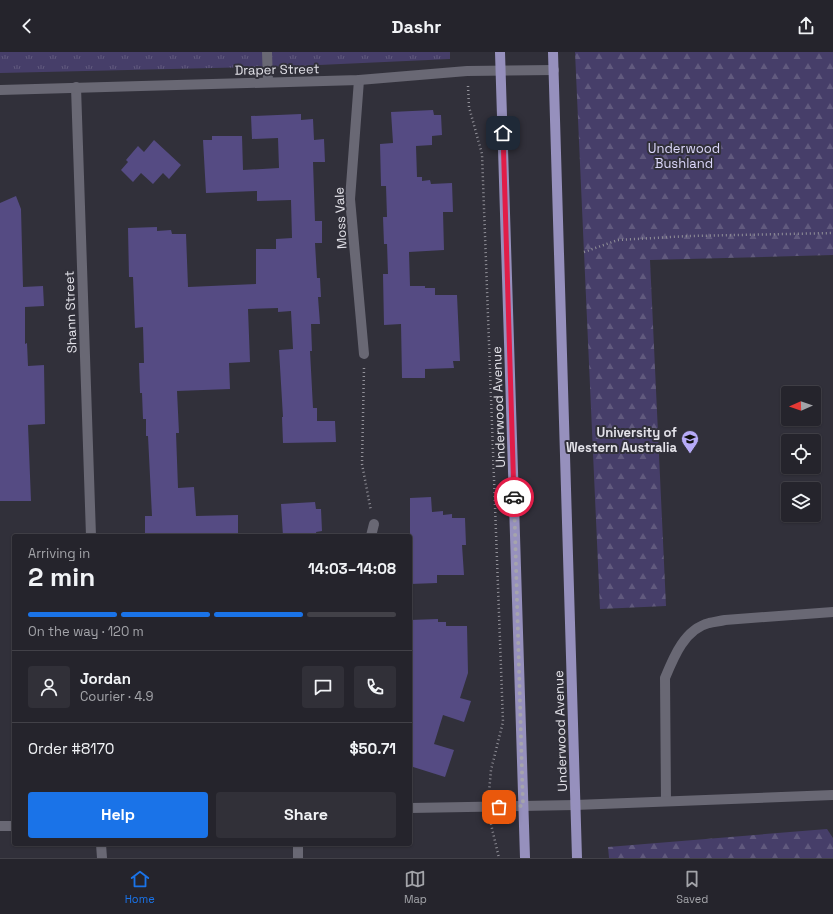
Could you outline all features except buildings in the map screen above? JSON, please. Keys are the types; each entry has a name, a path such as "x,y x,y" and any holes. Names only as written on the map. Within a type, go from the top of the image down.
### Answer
{"main road":[{"name":"Underwood Avenue","path":"500,52 525,858"},
{"name":"Underwood Avenue","path":"553,52 577,858"}],"street":[{"path":"267,52 268,82"},
{"name":"Draper Street","path":"0,90 359,80 467,71 554,70"},
{"name":"Moss Vale","path":"359,80 350,199 364,354"},
{"name":"Shann Street","path":"76,87 91,534"},
{"path":"372,534 374,524"},
{"path":"666,801 665,678 683,641 695,630 708,623 725,620 833,612"},
{"path":"412,808 575,805 833,795"},
{"path":"0,826 12,826"},
{"path":"101,846 102,858"},
{"path":"298,846 298,858"}],"path":[{"path":"467,71 469,107 482,154 503,722 492,770 487,807 499,858"},
{"path":"584,252 618,240 690,236 833,233"},
{"path":"364,354 362,464 374,524"}],"green space":[{"path":"0,52 450,52 450,59 297,66 0,73"},
{"name":"Underwood Bushland","path":"575,52 833,52 833,255 650,260 666,606 600,609"},
{"path":"827,829 833,838 833,858 609,858 608,847"}],"way so far":[{"path":"499,807 523,806 514,497"}],"place":[{"name":"University of Western Australia","path":"690,454"}],"route":[{"path":"503,133 514,497"}]}
